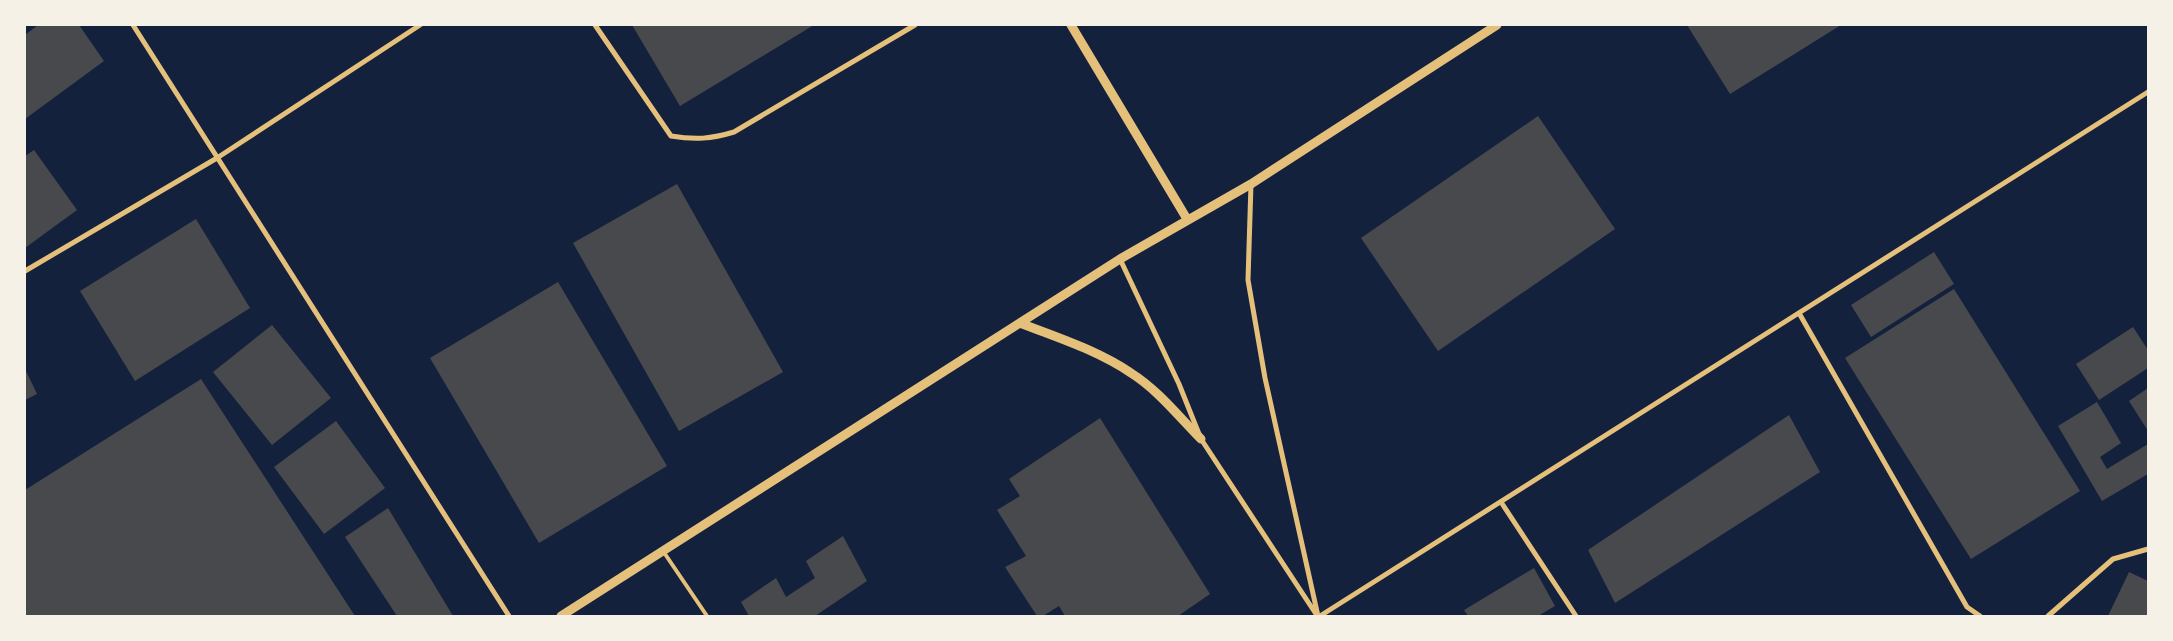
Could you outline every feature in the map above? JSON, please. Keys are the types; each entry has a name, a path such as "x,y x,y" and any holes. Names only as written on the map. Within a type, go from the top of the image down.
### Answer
{"street":[{"path":"133,25 509,616"},
{"path":"25,271 218,158 420,25"},
{"path":"595,25 671,136 692,140 709,140 734,132 915,25"},
{"path":"1071,25 1187,219"},
{"path":"561,616 1120,260 1187,219 1251,184 1497,25"},
{"path":"1318,616 2148,92"},
{"path":"1251,184 1248,280 1264,378 1318,616"},
{"path":"1120,260 1179,384 1200,439"},
{"path":"1798,312 1967,607 1980,616"},
{"path":"1020,323 1091,351 1133,374 1159,396 1200,439 1318,616"},
{"path":"1501,502 1576,616"},
{"path":"2048,616 2113,559 2148,549"}],"lane":[{"path":"663,551 707,616"}],"building":[{"path":"38,25 79,25 104,61 25,119 25,35"},
{"path":"632,25 814,25 680,106"},
{"path":"1687,25 1841,25 1730,94"},
{"path":"1538,116 1615,229 1438,351 1361,238"},
{"path":"34,150 77,210 25,248 25,156"},
{"path":"677,184 783,372 679,431 573,243"},
{"path":"196,219 250,308 135,381 80,291"},
{"path":"1934,252 1954,284 1871,337 1851,305"},
{"path":"558,282 667,466 539,543 430,358"},
{"path":"1954,289 2080,491 1971,559 1845,358"},
{"path":"272,325 331,398 272,445 213,372"},
{"path":"2133,327 2148,350 2148,368 2099,400 2076,364"},
{"path":"25,369 37,394 25,400"},
{"path":"201,379 355,616 25,616 25,490"},
{"path":"2148,388 2148,431 2129,401"},
{"path":"2097,402 2121,443 2100,457 2107,469 2148,444 2148,474 2102,501 2058,426"},
{"path":"1789,415 1820,472 1615,603 1588,550"},
{"path":"1100,418 1210,594 1178,616 1065,616 1059,606 1043,616 1037,616 1005,567 1026,556 997,510 1020,496 1009,479"},
{"path":"336,421 385,488 324,534 274,467"},
{"path":"388,508 453,616 397,616 345,537"},
{"path":"843,536 867,581 815,616 749,616 741,602 776,578 786,597 815,578 806,561"},
{"path":"1534,568 1555,606 1538,616 1468,616 1464,610"},
{"path":"2129,572 2148,581 2148,616 2108,616"}]}
